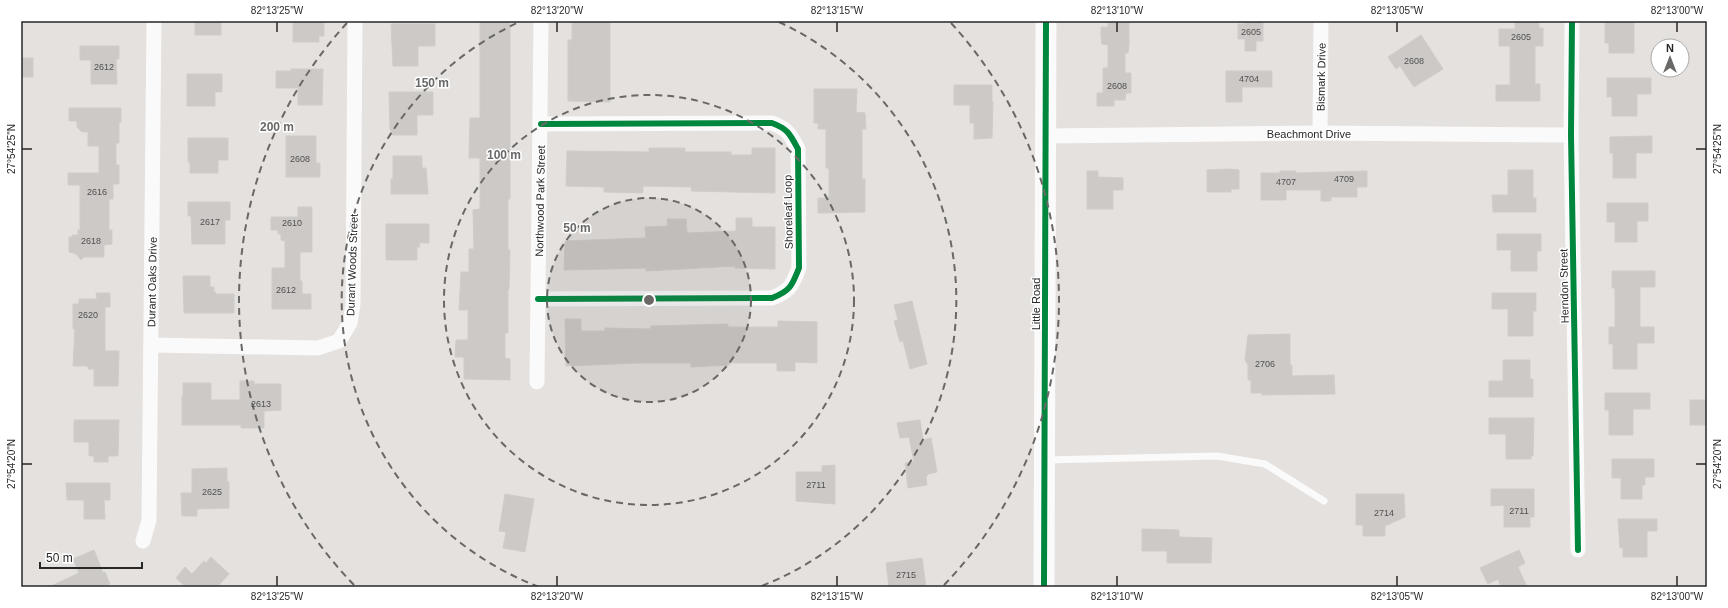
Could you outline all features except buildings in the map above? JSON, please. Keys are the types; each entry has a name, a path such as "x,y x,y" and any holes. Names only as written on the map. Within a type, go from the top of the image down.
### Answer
{"street":[{"name":"Durant Oaks Drive","path":"144,542 149,520 154,21"},
{"name":"Durant Woods Street","path":"151,345 318,348 339,341 350,323 353,304 355,21"},
{"name":"Northwood Park Street","path":"537,382 542,21"},
{"name":"Little Road","path":"1044,587 1046,21"},
{"name":"Bismark Drive","path":"1320,134 1321,21"},
{"name":"Herndon Street","path":"1572,21 1571,135 1578,550"},
{"name":"Shoreleaf Loop","path":"538,299 772,298 785,293 794,282 799,268 798,149 790,134 783,128 772,124 541,124"},
{"name":"Beachmont Drive","path":"1046,136 1320,134 1571,135"}],"lane":[{"path":"1045,460 1217,456 1266,464 1324,501"}],"cycle path":[{"path":"1044,587 1046,21"},
{"path":"1572,21 1571,135 1578,550"},
{"path":"538,299 772,298 783,293 790,287 799,268 798,149 782,127 772,123 541,124"}]}
